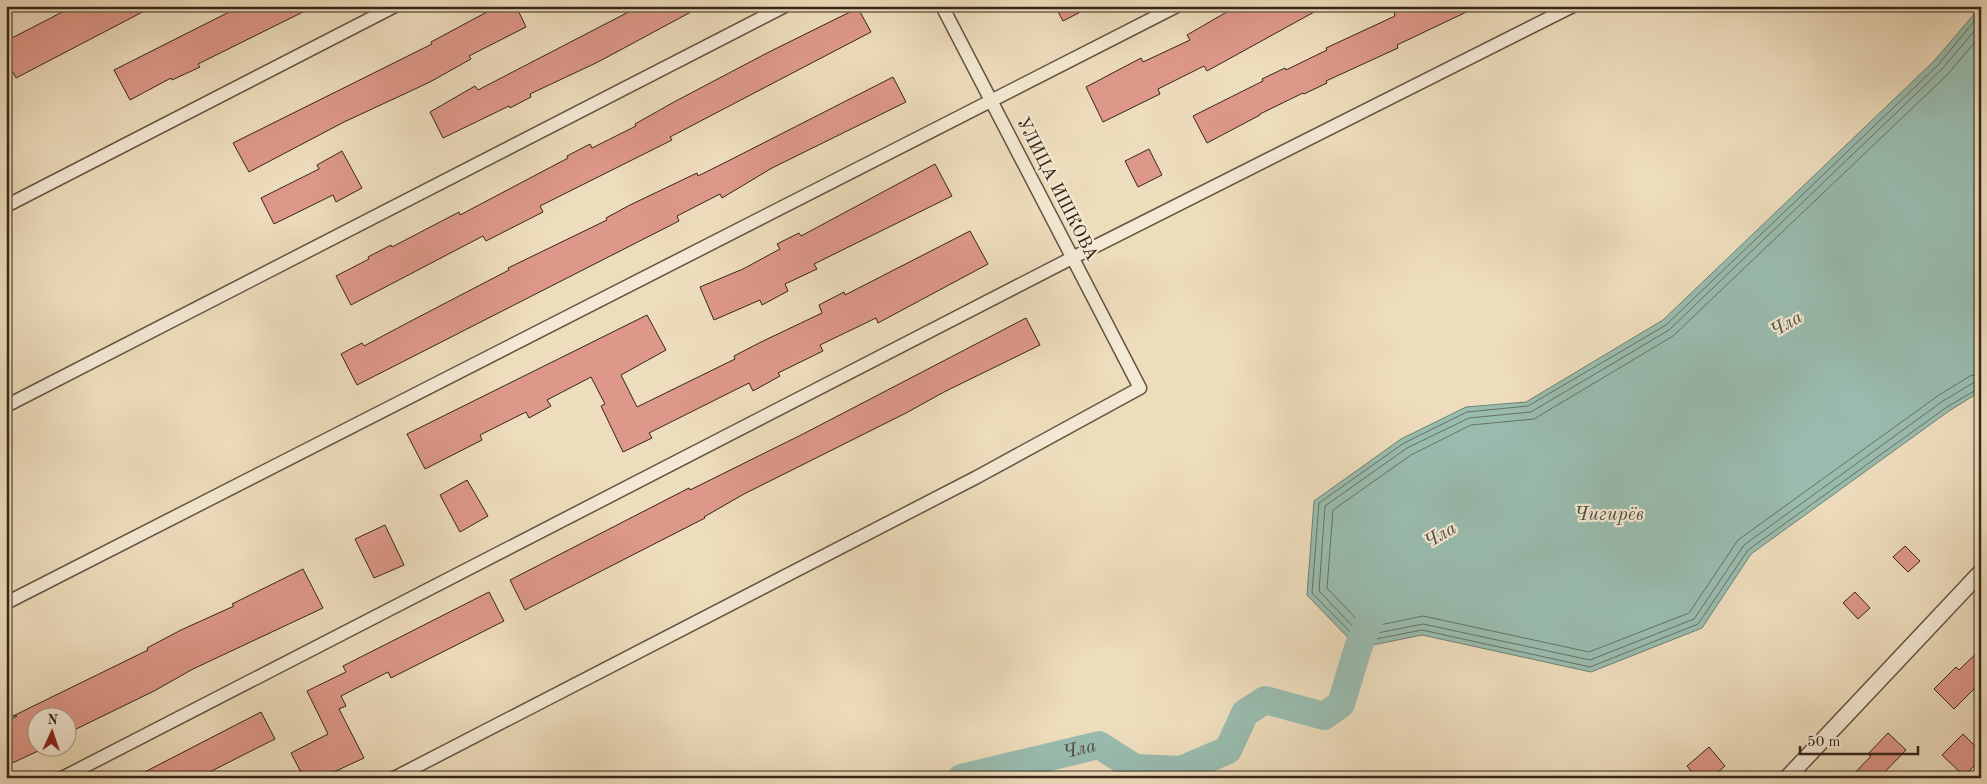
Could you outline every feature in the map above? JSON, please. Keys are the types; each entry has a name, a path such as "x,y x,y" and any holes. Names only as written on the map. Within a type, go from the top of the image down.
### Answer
{"street":[{"path":"6,206 395,6"},
{"path":"6,406 785,6"},
{"name":"УЛИЦА ИШКОВА","path":"394,778 977,477 1140,388 942,6"},
{"path":"6,603 991,99 1177,6"},
{"path":"62,778 1072,258 1573,6"},
{"path":"1787,778 1981,572"}],"water":[{"name":"Чигирёв","path":"1981,6 1981,391 1949,411 1751,554 1702,628 1591,672 1422,635 1358,648 1307,595 1314,501 1401,439 1466,407 1526,402 1663,320 1934,61"}],"building":[{"path":"74,6 154,6 16,78 6,59 6,41"},
{"path":"241,6 315,6 198,64 200,67 172,80 171,78 130,100 114,70"},
{"path":"498,6 516,6 526,27 469,56 471,59 430,82 344,122 249,172 233,143 432,44 431,42"},
{"path":"640,6 702,6 598,62 530,94 531,97 510,108 509,106 443,138 430,112 475,86 478,90"},
{"path":"1055,6 1092,6 1063,21"},
{"path":"1237,6 1325,6 1207,71 1204,66 1158,89 1160,94 1103,122 1086,87 1141,58 1143,62 1190,40 1187,35"},
{"path":"1406,6 1479,6 1397,45 1398,48 1260,114 1207,143 1193,116 1263,81 1262,79 1285,68 1286,70 1327,50 1326,48 1395,16 1394,12"},
{"path":"858,8 871,32 670,137 672,140 540,206 543,212 486,241 483,236 351,305 336,276 369,259 368,257 391,245 392,247 459,212 460,215 568,158 567,156 590,144 592,148 636,126 635,124 674,102"},
{"path":"893,77 906,102 772,168 722,198 720,194 677,216 679,221 357,385 341,354 362,343 364,346 509,270 508,268 607,220 606,218 630,205 697,173 698,176"},
{"path":"1149,149 1162,175 1138,187 1125,161"},
{"path":"342,151 362,188 336,202 333,195 274,224 261,198 319,169 317,165"},
{"path":"935,164 952,196 814,264 817,269 785,284 788,291 762,305 760,300 714,320 700,287 743,269 780,249 777,244 799,233 801,236"},
{"path":"970,231 988,264 878,323 876,318 820,345 823,351 778,373 780,376 753,391 749,383 649,433 652,438 623,452 601,406 605,404 591,377 547,400 551,406 529,418 526,412 480,435 482,440 425,469 407,434 647,315 666,350 621,375 637,407 735,359 734,356 761,342 822,313 819,305 844,292 845,295"},
{"path":"1026,318 1040,345 744,494 705,518 525,610 510,580 689,488 690,490 803,434"},
{"path":"467,480 488,516 460,532 440,495"},
{"path":"385,525 404,565 374,578 355,539"},
{"path":"1905,546 1920,561 1908,572 1893,557"},
{"path":"303,569 323,608 193,669 154,691 78,728 78,706 33,706 148,650 147,648 181,630 234,606 232,604"},
{"path":"489,592 504,621 391,678 388,672 341,696 346,706 339,709 364,758 321,778 304,778 291,753 328,734 307,691 346,672 343,666"},
{"path":"1855,592 1870,608 1858,619 1843,603"},
{"path":"1981,649 1981,682 1954,709 1934,689 1956,667 1959,670"},
{"path":"28,709 28,756 6,766 6,722 17,716 13,716"},
{"path":"261,712 275,739 198,778 133,778"},
{"path":"1888,733 1906,750 1879,778 1850,778 1871,756 1868,754"},
{"path":"1963,734 1981,752 1981,759 1964,776 1942,755"},
{"path":"1709,747 1725,766 1711,778 1697,778 1687,766"}],"waterway":[{"name":"Чла","path":"961,778 1099,745 1135,768 1181,770 1228,750 1245,713 1265,700 1324,716 1341,704 1358,648 1372,614"}]}
